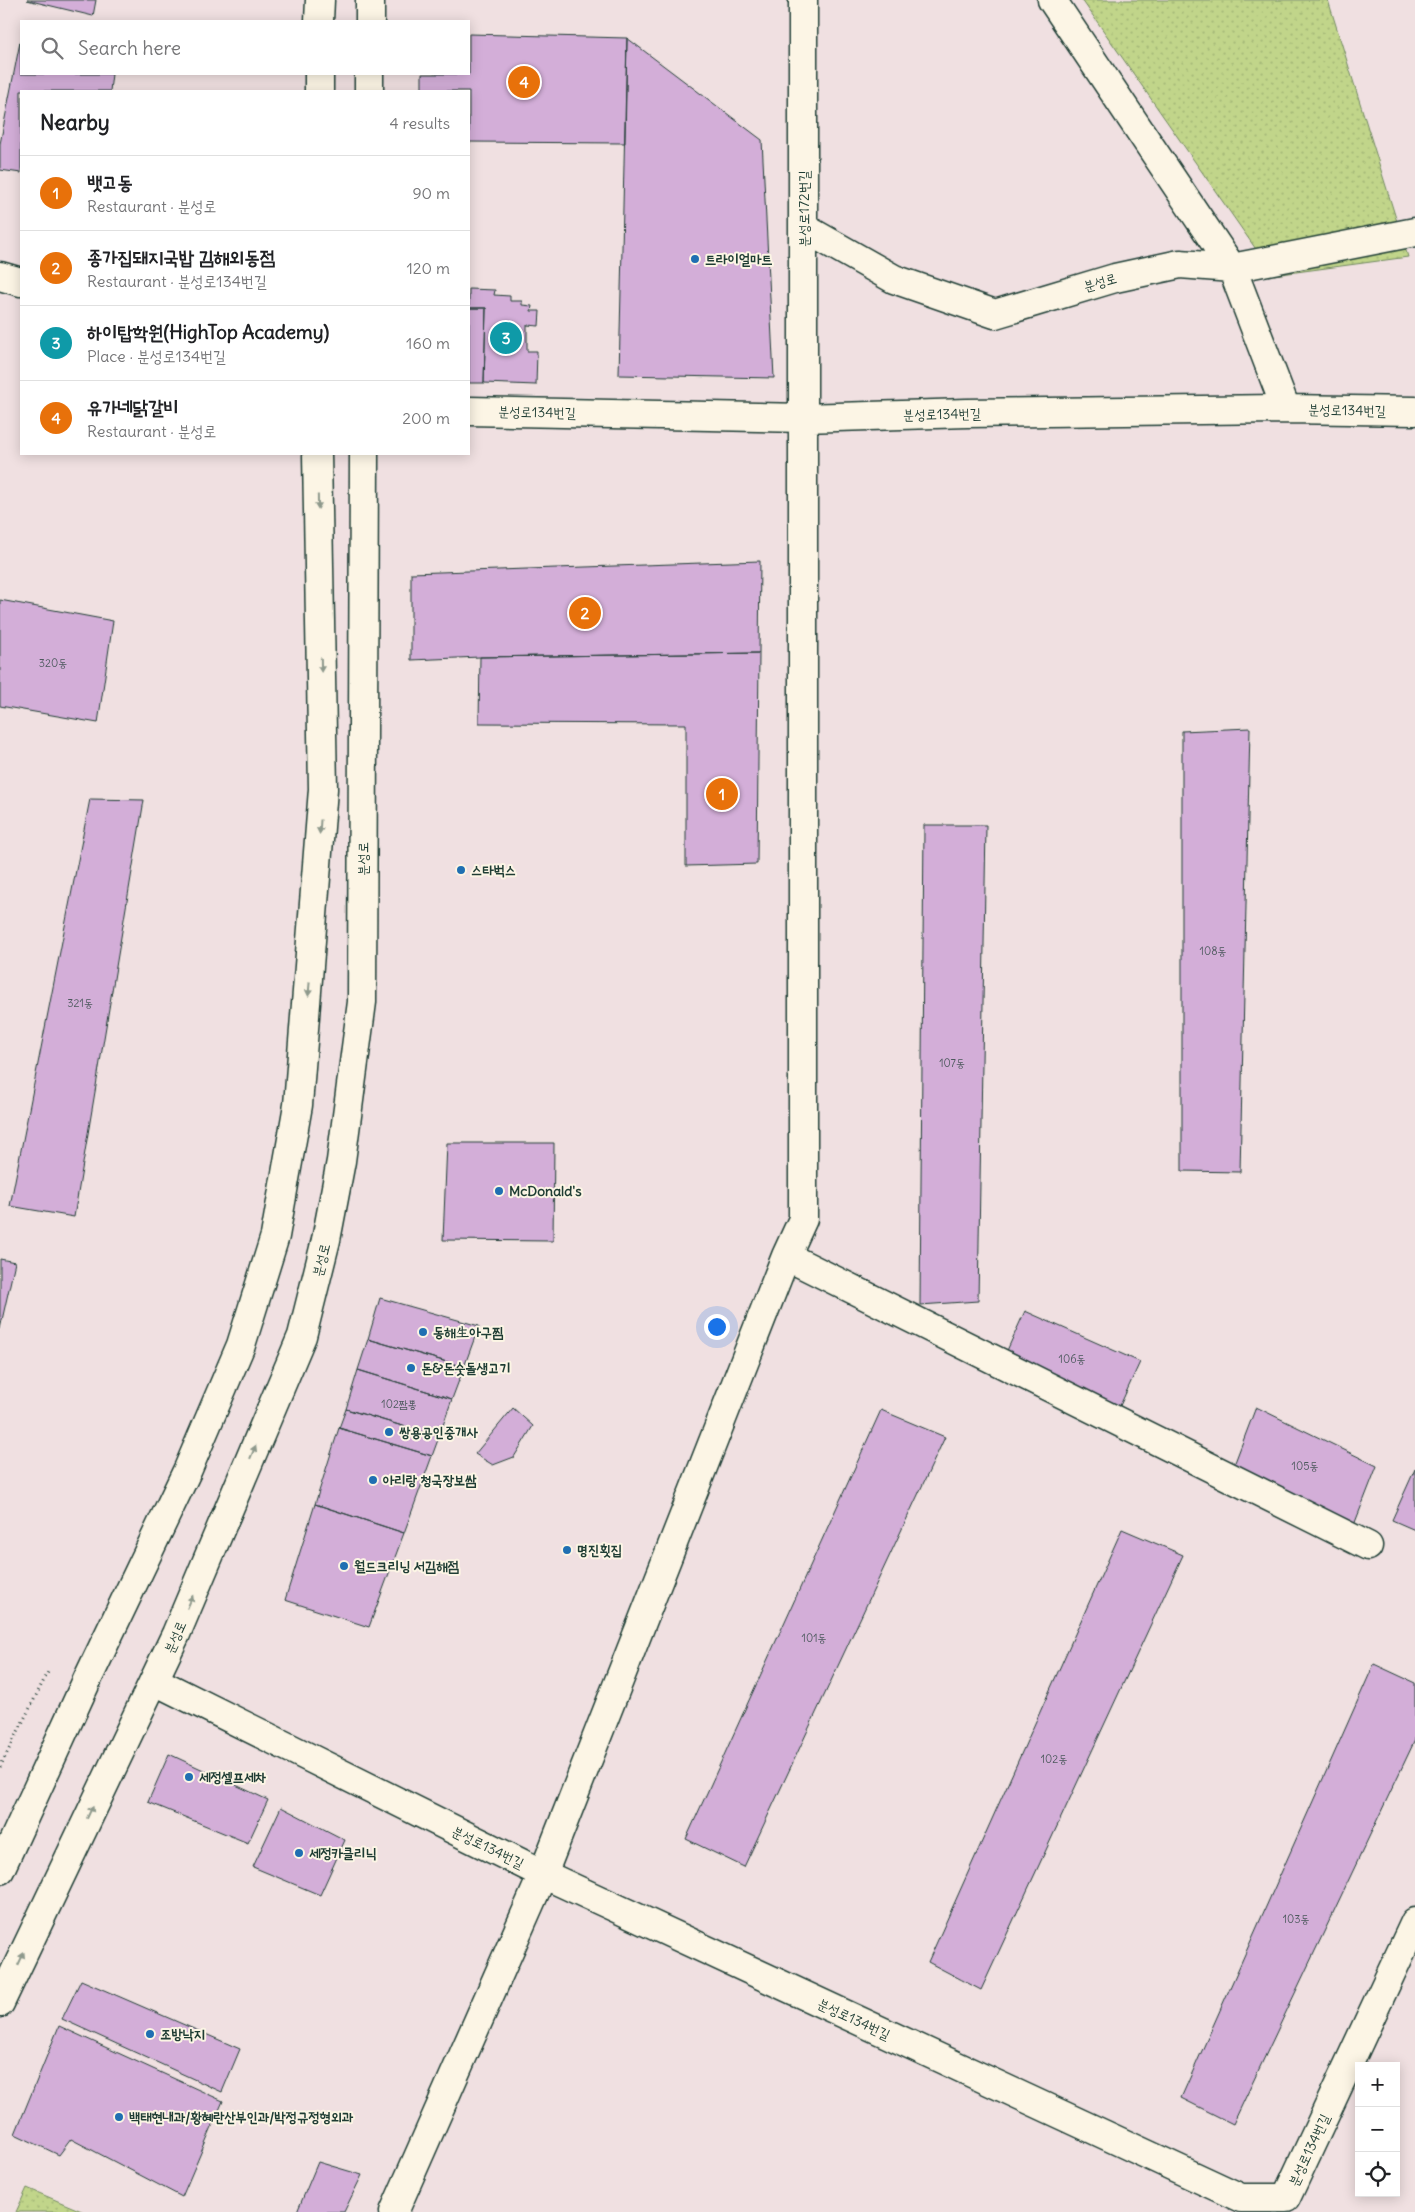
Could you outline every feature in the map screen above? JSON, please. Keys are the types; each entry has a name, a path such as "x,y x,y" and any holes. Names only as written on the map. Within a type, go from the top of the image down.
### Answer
{"street":[{"path":"319,20 320,0"},
{"path":"370,0 370,20"},
{"name":"분성로172번길","path":"394,2212 543,1874 786,1256 803,1219 803,0"},
{"path":"1052,0 1232,268 1286,409"},
{"path":"319,75 319,90"},
{"path":"369,75 369,90"},
{"name":"분성로","path":"804,228 894,280 995,314 1115,278 1180,264 1232,268 1415,232"},
{"path":"0,276 20,282"},
{"name":"분성로134번길","path":"470,411 804,418 1286,409 1415,411"},
{"path":"0,1870 88,1678 188,1469 241,1345 275,1236 298,1105 323,789 317,455"},
{"name":"분성로","path":"0,2003 125,1739 155,1681 302,1336 326,1240 341,1161 362,1002 364,455"},
{"path":"786,1256 1368,1546"},
{"name":"분성로134번길","path":"155,1681 543,1874 1241,2198 1286,2198 1415,1922"}],"path":[{"path":"0,1767 52,1664"}],"green space":[{"path":"1082,0 1328,0 1408,257 1274,275"},
{"path":"27,2188 84,2212 16,2212"}],"building":[{"path":"27,0 96,0 93,16"},
{"path":"470,34 627,38 625,143 470,142 470,90 422,90 422,75 470,75"},
{"name":"트라이얼마트","path":"627,38 762,140 774,378 619,375"},
{"path":"20,42 20,75 112,75 110,90 20,90 20,173 0,170 0,144"},
{"path":"470,289 495,290 494,295 510,296 510,301 522,301 522,305 532,306 531,311 540,311 539,326 527,325 527,351 537,351 536,385 484,383 486,308 470,308"},
{"path":"470,308 486,308 484,383 470,383"},
{"path":"760,561 759,653 480,657 411,660 411,573"},
{"path":"0,600 113,621 98,723 0,706"},
{"path":"759,653 757,864 686,866 686,724 479,723 480,657"},
{"path":"1250,728 1240,1172 1182,1171 1182,731"},
{"path":"90,799 144,800 74,1217 10,1206"},
{"path":"924,825 986,825 978,1301 920,1305"},
{"name":"McDonald's","path":"447,1143 554,1143 553,1241 443,1240"},
{"path":"0,1259 15,1262 0,1329"},
{"name":"동해生아구찜","path":"380,1298 479,1326 464,1367 368,1339"},
{"path":"1025,1311 1140,1362 1118,1410 1005,1355"},
{"name":"돈&돈숫돌생고기","path":"368,1339 464,1367 452,1399 358,1370"},
{"path":"358,1370 452,1399 439,1437 346,1409"},
{"path":"1256,1407 1377,1466 1354,1525 1234,1465"},
{"path":"513,1408 533,1426 514,1457 493,1465 475,1454"},
{"name":"쌍용공인중개사","path":"346,1409 439,1437 432,1456 339,1428"},
{"path":"881,1410 945,1437 744,1867 686,1839"},
{"name":"아리랑 청국장보쌈","path":"339,1428 432,1456 404,1533 315,1504"},
{"path":"1415,1469 1415,1530 1392,1520"},
{"name":"월드크리닝 서김해점","path":"315,1504 404,1533 369,1627 285,1600"},
{"path":"1122,1529 1183,1555 981,1990 928,1962"},
{"path":"1374,1664 1415,1683 1415,1740 1233,2124 1181,2098"},
{"name":"세정셀프세차","path":"169,1754 268,1800 248,1843 148,1802"},
{"name":"세정카클리닉","path":"281,1807 345,1840 320,1895 253,1867"},
{"name":"조방낙지","path":"81,1980 240,2049 222,2092 62,2019"},
{"name":"백태현내과/황혜란산부인과/박정규정형외과","path":"59,2026 223,2101 182,2197 71,2139 59,2155 15,2134"},
{"path":"318,2162 362,2175 344,2212 297,2212"}],"place":[{"name":"유가네닭갈비","path":"524,82"},
{"name":"트라이얼마트","path":"695,259"},
{"name":"하이탑학원(HighTop Academy)","path":"506,338"},
{"name":"종가집돼지국밥 김해외동점","path":"585,613"},
{"name":"뱃고동","path":"722,794"},
{"name":"스타벅스","path":"461,870"},
{"name":"McDonald's","path":"499,1191"},
{"name":"동해生아구찜","path":"423,1332"},
{"name":"돈&돈숫돌생고기","path":"411,1368"},
{"name":"쌍용공인중개사","path":"389,1432"},
{"name":"아리랑 청국장보쌈","path":"373,1480"},
{"name":"명진횟집","path":"567,1550"},
{"name":"월드크리닝 서김해점","path":"344,1566"},
{"name":"세정셀프세차","path":"189,1777"},
{"name":"세정카클리닉","path":"299,1853"},
{"name":"조방낙지","path":"150,2034"},
{"name":"백태현내과/황혜란산부인과/박정규정형외과","path":"119,2117"}]}
